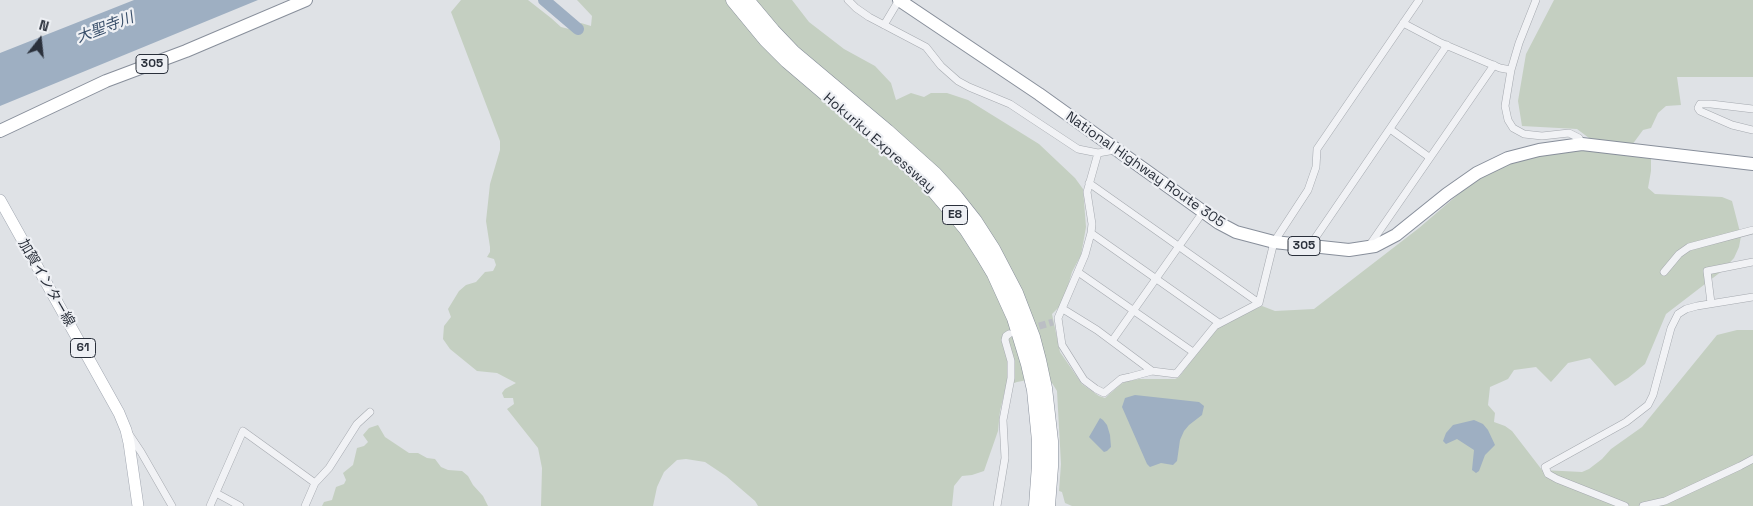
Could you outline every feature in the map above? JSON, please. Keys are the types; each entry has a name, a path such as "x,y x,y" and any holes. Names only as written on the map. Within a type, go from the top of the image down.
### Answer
{"highway":[{"name":"305","path":"0,131 106,81 186,51 306,0"},
{"name":"Hokuriku Expressway","path":"733,0 766,40 787,61 881,141 928,184 960,221 994,274 1014,318 1034,390 1039,441 1036,506"},
{"name":"Hokuriku Expressway","path":"747,0 793,52 935,174 956,197 993,249 1026,316 1043,378 1051,440 1048,506"},
{"name":"National Highway Route 305","path":"899,0 1039,94 1219,224 1236,232 1274,242 1349,250 1368,248 1385,242 1396,235 1460,185 1492,165 1508,158 1539,150 1582,144 1753,164"}],"main road":[{"name":"加賀インター線","path":"0,200 4,216 113,401 126,430 138,506"}],"street":[{"path":"848,0 856,8 884,25 926,47 941,66 958,81 1010,104 1078,149 1098,153 1115,150"},
{"path":"884,25 899,0"},
{"path":"1098,153 1087,192 1092,224 1091,233 1078,272 1056,322 1062,334 1062,345 1084,380 1104,393 1122,379 1152,371 1176,374 1220,323 1244,312 1259,302 1274,242 1308,190 1316,167 1317,149 1419,0"},
{"path":"1536,0 1519,43 1511,70 1505,106 1508,120 1513,128 1524,134 1532,136 1573,134 1579,138 1582,144"},
{"path":"1404,22 1447,46 1511,70"},
{"path":"1309,247 1447,46"},
{"path":"1368,248 1494,65"},
{"path":"1753,109 1711,104 1700,104 1698,108 1700,111 1732,125 1753,130"},
{"path":"1390,129 1429,157"},
{"path":"1089,183 1259,302"},
{"path":"1112,341 1203,212"},
{"path":"1664,272 1679,254 1689,247 1753,230"},
{"path":"1091,233 1220,323"},
{"path":"1711,304 1707,271 1753,262"},
{"path":"1078,272 1193,352"},
{"path":"1624,506 1557,479 1548,474 1546,467 1626,422 1648,405 1653,395 1671,328 1678,314 1686,309 1753,297"},
{"path":"1063,309 1112,341 1152,371"},
{"path":"997,506 1005,458 1003,420 1012,378 1011,361 1005,338 1009,334"},
{"path":"305,506 315,483 328,468 357,424 370,412"},
{"path":"126,430 172,506"},
{"path":"210,506 243,431 315,483"},
{"path":"1642,506 1665,501 1753,458"},
{"path":"216,493 240,506"}],"green space":[{"path":"461,0 528,0 561,27 573,30 581,23 591,26 592,16 577,0 792,0 809,22 844,49 875,66 891,83 896,100 911,93 924,97 931,93 947,93 968,100 1039,144 1075,178 1083,189 1086,227 1081,255 1072,272 1063,303 1052,314 1060,352 1082,384 1105,398 1127,381 1175,379 1179,377 1221,325 1262,306 1275,311 1314,309 1419,228 1469,185 1509,162 1557,151 1583,150 1651,157 1648,188 1655,194 1722,197 1732,201 1741,236 1734,258 1722,271 1666,314 1645,364 1615,386 1590,358 1568,363 1551,382 1536,367 1514,370 1508,379 1490,387 1488,405 1495,413 1494,422 1512,431 1542,470 1582,472 1589,469 1611,449 1642,427 1717,335 1737,330 1753,330 1753,506 1072,506 1065,503 1062,492 1059,491 1061,464 1057,391 1052,383 1038,378 1006,386 1000,411 998,431 984,471 962,476 954,486 952,506 758,506 755,501 726,476 705,462 686,459 677,460 664,472 657,487 653,506 541,506 542,468 538,448 507,409 514,404 513,398 504,398 502,393 505,389 516,383 497,373 477,371 450,349 443,339 444,326 451,317 448,309 459,291 466,285 476,282 485,272 493,271 496,265 494,259 487,257 490,247 486,221 490,184 500,150 500,141 451,12"},
{"path":"1554,0 1753,0 1753,77 1677,77 1681,105 1666,106 1658,113 1651,128 1643,130 1632,145 1589,138 1577,129 1522,126 1518,101 1526,54"},
{"path":"378,425 385,437 409,453 418,453 427,458 435,459 441,467 448,470 462,471 483,496 488,506 322,506 324,502 332,500 336,487 344,484 346,480 343,473 353,465 357,448 364,446 368,442 363,435 369,428"}],"water":[{"name":"大聖寺川","path":"134,0 258,0 0,106 0,53"},
{"path":"1135,395 1199,402 1204,406 1202,415 1184,431 1180,440 1177,461 1173,465 1161,463 1150,467 1147,464 1122,407 1125,398"},
{"path":"1100,418 1107,425 1110,435 1111,447 1104,452 1089,437"},
{"path":"1474,420 1483,424 1495,445 1485,455 1479,471 1476,473 1472,470 1474,450 1457,439 1446,444 1443,441 1446,433 1453,425"}],"waterway":[{"path":"544,0 578,29"}],"tunnel":[{"path":"1029,329 1053,322"}]}
